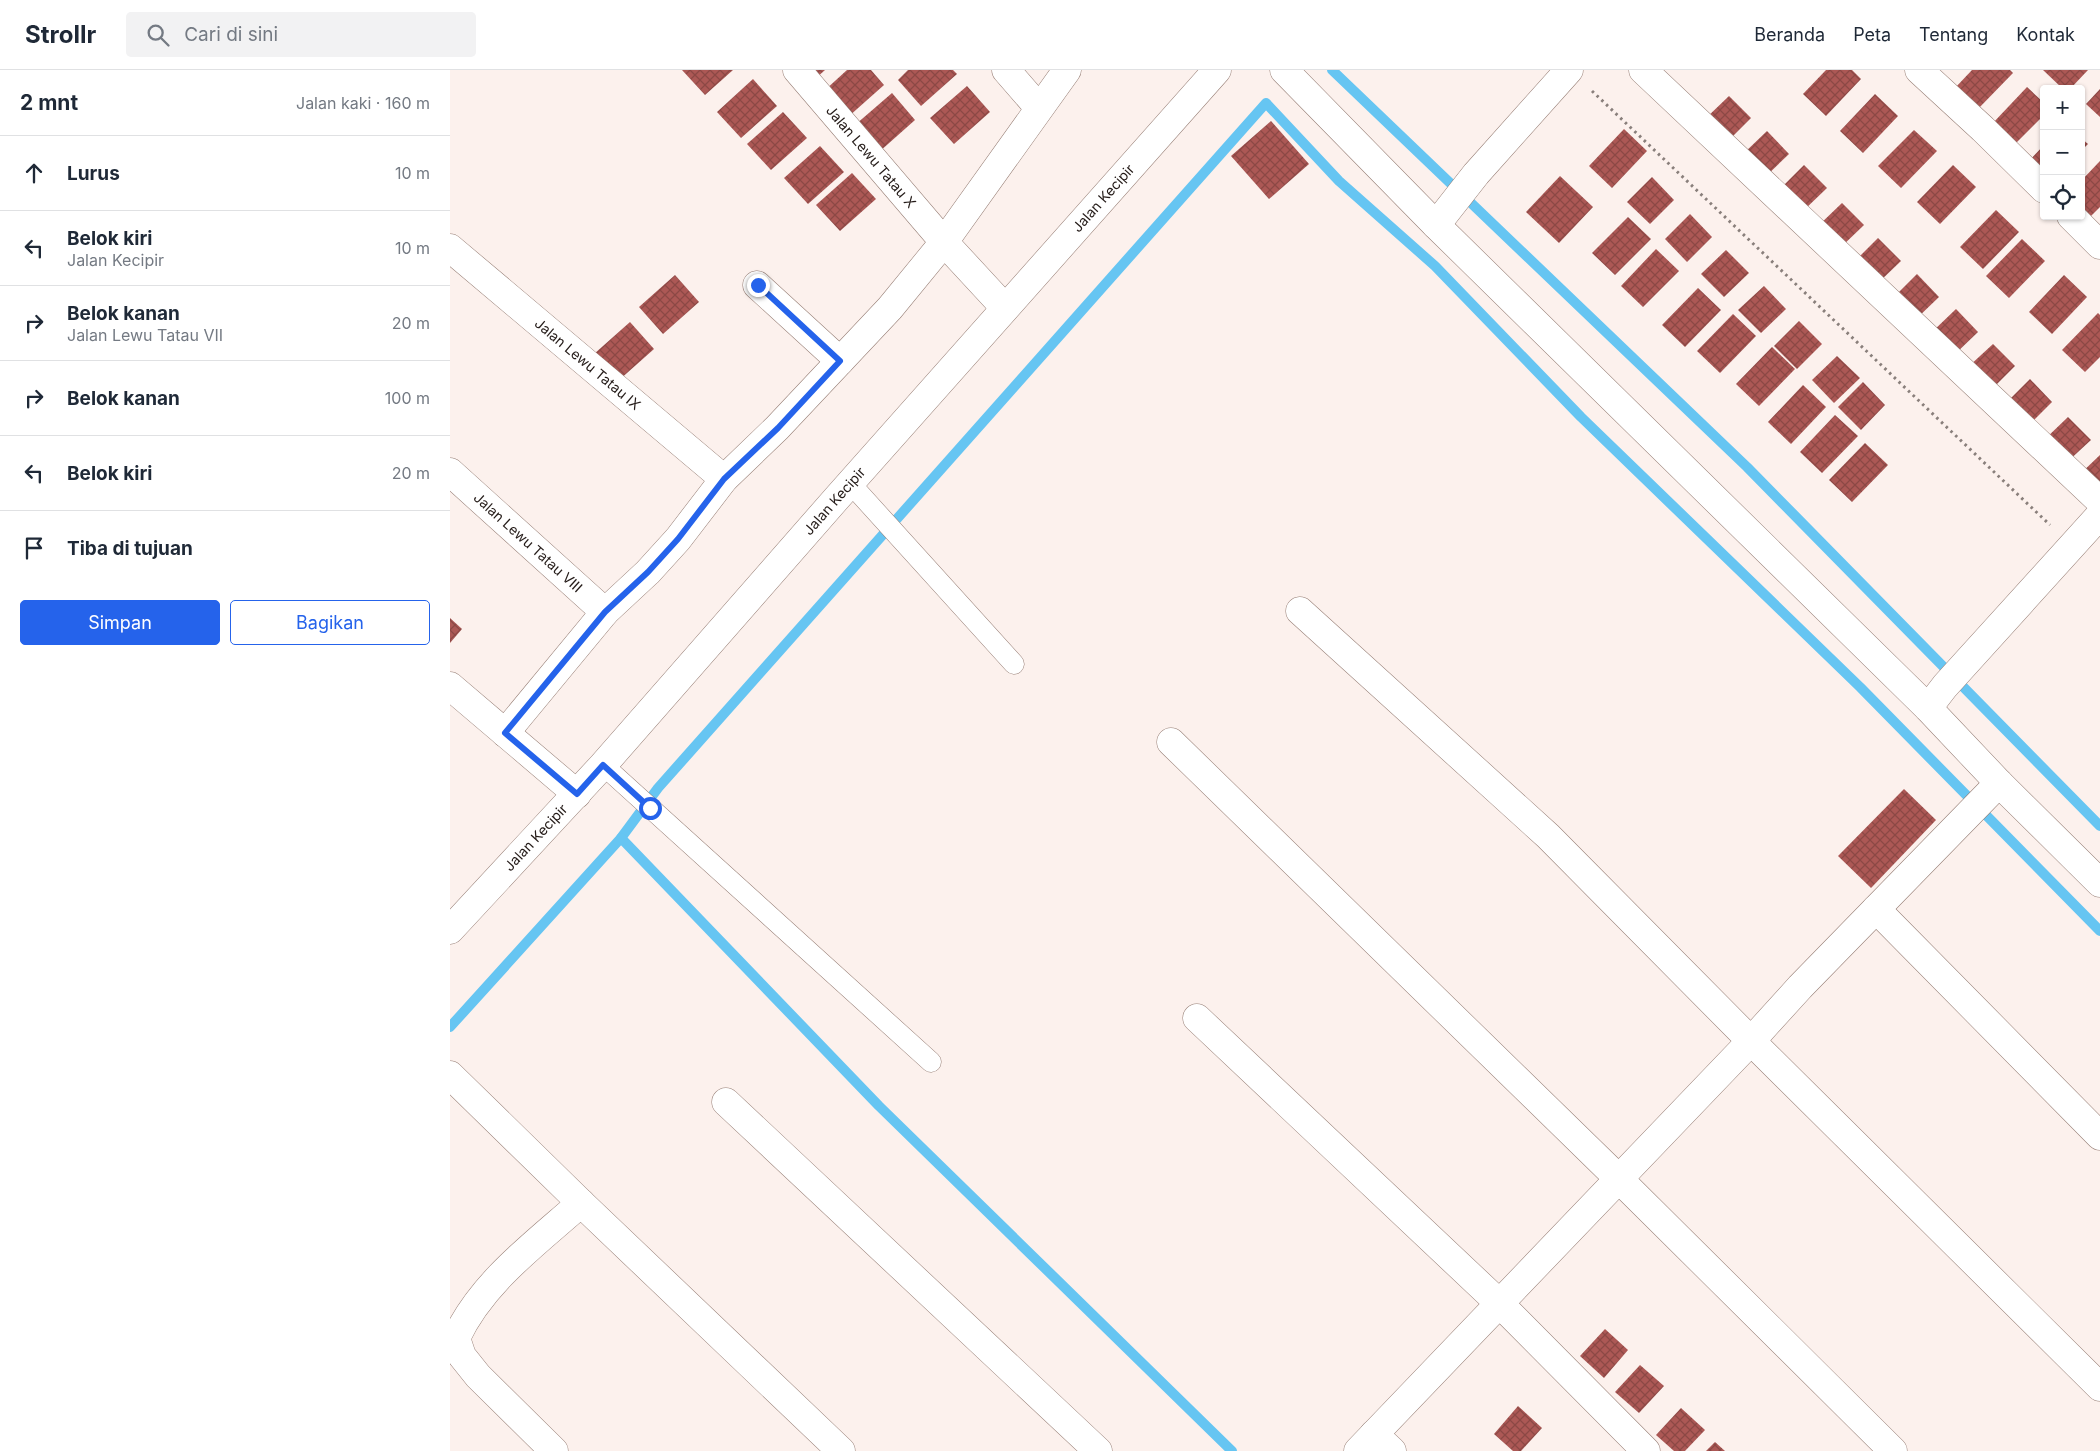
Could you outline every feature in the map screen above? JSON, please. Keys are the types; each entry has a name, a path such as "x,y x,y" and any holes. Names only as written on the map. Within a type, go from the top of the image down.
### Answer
{"street":[{"name":"Jalan Lewu Tatau X","path":"797,70 944,242 1005,308"},
{"path":"1006,70 1039,108"},
{"path":"505,733 605,612 648,572 678,539 724,479 778,428 890,308 944,242 1067,70"},
{"name":"Jalan Kecipir","path":"452,923 577,794 1217,70"},
{"path":"1284,70 1443,216 1928,708 1991,791 2100,883"},
{"path":"1443,216 1476,174 1569,70"},
{"path":"1643,70 2100,501"},
{"path":"1919,70 2040,185"},
{"path":"2075,220 2100,245"},
{"name":"Jalan Lewu Tatau IX","path":"450,248 724,479"},
{"path":"758,285 840,361"},
{"name":"Jalan Lewu Tatau VIII","path":"450,472 605,612"},
{"path":"1928,708 1945,686 2100,516"},
{"path":"1300,611 1548,836 1751,1041 2100,1387"},
{"path":"450,686 577,794"},
{"path":"1171,742 1618,1178 1893,1451"},
{"path":"1375,1445 1499,1303 1751,1041 1800,987 1991,791"},
{"path":"1876,909 2100,1136"},
{"path":"1197,1018 1499,1303 1646,1451"},
{"path":"450,1075 841,1451"},
{"path":"726,1102 1098,1451"},
{"path":"554,1451 478,1376 462,1356 456,1338 464,1322 496,1280 581,1203"}],"lane":[{"path":"850,483 1014,664"},
{"path":"603,765 931,1062"}],"path":[{"path":"1591,90 2072,546"}],"building":[{"path":"682,70 733,70 705,95"},
{"path":"805,70 825,70 814,80"},
{"path":"847,70 871,70 884,85 848,117 824,91"},
{"path":"908,70 953,70 957,74 921,106 898,80"},
{"path":"1826,70 1852,70 1861,79 1826,116 1803,94"},
{"path":"1972,70 2010,70 2013,73 1977,110 1955,88"},
{"path":"2043,70 2088,70 2074,85 2059,85"},
{"path":"753,79 777,106 741,138 717,112"},
{"path":"967,86 990,112 954,144 930,118"},
{"path":"2027,87 2040,99 2040,119 2014,145 1992,124"},
{"path":"2100,89 2100,117 2086,104"},
{"path":"892,93 915,120 879,152 855,125"},
{"path":"1875,94 1898,116 1863,153 1840,131"},
{"path":"1729,96 1751,118 1726,143 1704,120"},
{"path":"783,112 807,138 771,170 747,144"},
{"path":"1271,121 1309,164 1269,199 1231,156"},
{"path":"1624,129 1647,151 1612,188 1589,166"},
{"path":"1914,130 1937,151 1901,188 1878,166"},
{"path":"1767,131 1789,154 1764,178 1742,155"},
{"path":"820,146 844,172 808,204 784,178"},
{"path":"2040,149 2040,169 2030,160"},
{"path":"2100,161 2100,207 2091,216 2085,210 2085,177"},
{"path":"1804,165 1827,188 1802,212 1779,190"},
{"path":"1953,165 1976,187 1940,224 1917,202"},
{"path":"852,173 876,199 840,231 816,205"},
{"path":"1560,176 1593,207 1559,243 1526,212"},
{"path":"1652,177 1674,200 1650,224 1627,202"},
{"path":"1842,203 1864,225 1839,249 1817,227"},
{"path":"1996,210 2019,232 1983,269 1960,247"},
{"path":"1690,214 1712,237 1687,262 1665,239"},
{"path":"1628,217 1651,239 1615,275 1592,253"},
{"path":"1878,238 1901,261 1876,285 1854,262"},
{"path":"2022,239 2045,261 2009,298 1986,276"},
{"path":"1656,249 1679,271 1643,307 1621,286"},
{"path":"1726,250 1749,273 1724,297 1701,274"},
{"path":"1917,274 1939,297 1914,321 1892,299"},
{"path":"675,275 699,302 663,334 639,307"},
{"path":"2064,275 2087,297 2052,334 2029,312"},
{"path":"1764,286 1786,309 1761,333 1738,310"},
{"path":"1698,288 1721,310 1685,347 1662,325"},
{"path":"1956,309 1978,332 1953,356 1931,333"},
{"path":"2098,313 2100,315 2100,357 2085,372 2062,350"},
{"path":"1733,314 1756,336 1720,373 1697,351"},
{"path":"1799,321 1822,344 1797,369 1774,346"},
{"path":"630,322 654,349 618,381 594,354"},
{"path":"1993,344 2015,366 1990,391 1967,368"},
{"path":"1772,347 1795,369 1759,406 1736,384"},
{"path":"1837,356 1860,378 1834,403 1812,380"},
{"path":"2030,379 2052,402 2027,427 2005,404"},
{"path":"1863,382 1885,405 1861,430 1838,407"},
{"path":"1803,385 1826,407 1791,444 1768,422"},
{"path":"1835,415 1858,436 1822,473 1800,452"},
{"path":"2068,417 2091,440 2065,464 2043,441"},
{"path":"1865,443 1888,465 1852,502 1829,480"},
{"path":"2100,455 2100,499 2078,476"},
{"path":"450,618 462,629 450,643"},
{"path":"1904,789 1936,820 1871,888 1838,856"},
{"path":"1605,1329 1628,1350 1604,1378 1580,1356"},
{"path":"1640,1365 1664,1386 1639,1413 1615,1392"},
{"path":"1518,1406 1542,1428 1521,1451 1513,1451 1494,1434"},
{"path":"1681,1408 1705,1430 1685,1451 1674,1451 1656,1435"},
{"path":"1715,1442 1725,1451 1706,1451"}],"waterway":[{"path":"1332,70 1747,467 2100,826"},
{"path":"621,838 658,788 1266,103 1339,181 1435,266 1581,417 1860,687 2100,931"},
{"path":"450,1027 621,838 879,1106 1232,1451"}],"route":[{"path":"650,808 603,765 577,794 505,733 605,612 648,572 678,539 724,479 778,428 840,361 758,285"}]}
